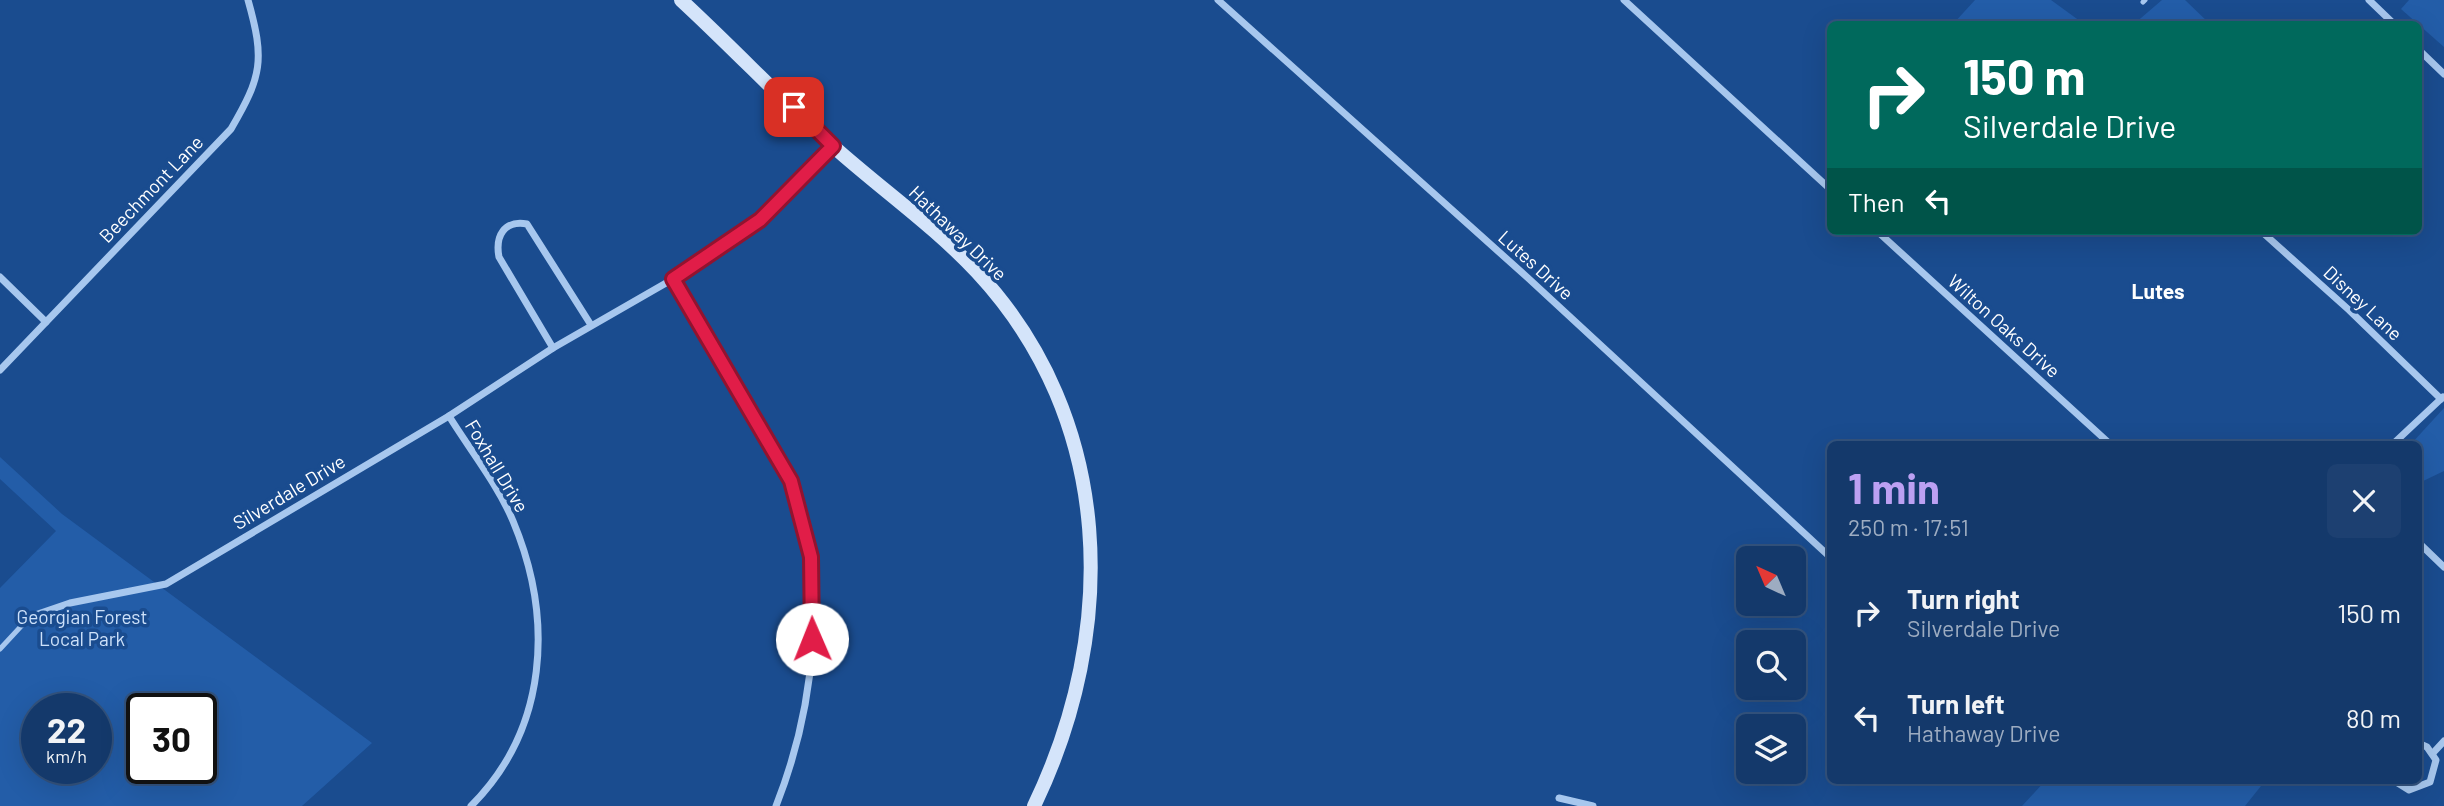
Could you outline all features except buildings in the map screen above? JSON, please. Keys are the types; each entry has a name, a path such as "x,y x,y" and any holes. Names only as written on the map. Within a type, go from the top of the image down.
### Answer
{"street":[{"name":"Beechmont Lane","path":"0,370 230,129 253,92 260,64 258,34 248,0"},
{"name":"Hathaway Drive","path":"681,0 833,146 936,232 978,273 1037,355 1058,394 1074,435 1087,494 1092,552 1089,609 1079,674 1062,739 1034,806"},
{"name":"Lutes Drive","path":"1218,0 1528,278 1827,554"},
{"path":"1624,0 1827,186"},
{"path":"2369,0 2391,21"},
{"path":"2422,53 2444,74"},
{"name":"Silverdale Drive","path":"25,622 35,615 70,603 166,584 449,416 591,325 673,279 760,220 833,146"},
{"path":"553,348 499,257 496,243 501,231 516,222 527,224 591,325"},
{"name":"Wilton Oaks Drive","path":"1881,235 2107,441"},
{"name":"Disney Lane","path":"2265,235 2442,398"},
{"path":"0,277 46,322"},
{"path":"673,279 791,481 811,557 812,639 803,717 793,764 776,806"},
{"path":"2396,441 2442,398"},
{"name":"Foxhall Drive","path":"449,416 513,519 537,605 538,656 534,690 519,737 494,783 471,806"},
{"path":"2422,546 2444,567"},
{"path":"2432,753 2444,741"},
{"path":"2399,784 2409,790 2424,787 2436,768 2432,753 2422,746"},
{"path":"1559,798 1593,806"}],"lane":[{"path":"0,649 25,622"}],"green space":[{"path":"1975,0 2051,0 2080,21 1956,21"},
{"path":"2162,0 2185,0 2207,21 2138,21"},
{"path":"2409,0 2444,0 2444,47 2422,28 2422,21 2415,21 2401,9"},
{"path":"2444,408 2444,471 2422,482 2422,441 2414,441"},
{"name":"Georgian Forest Local Park","path":"0,457 62,514 372,743 302,806 0,806 0,588 56,531 0,479"},
{"path":"2042,784 2263,784 2245,806 2022,806"}],"district":[{"name":"Lutes","path":"2158,292"}],"route":[{"path":"794,107 833,146 760,220 673,279 791,481 811,557 812,639"}]}
